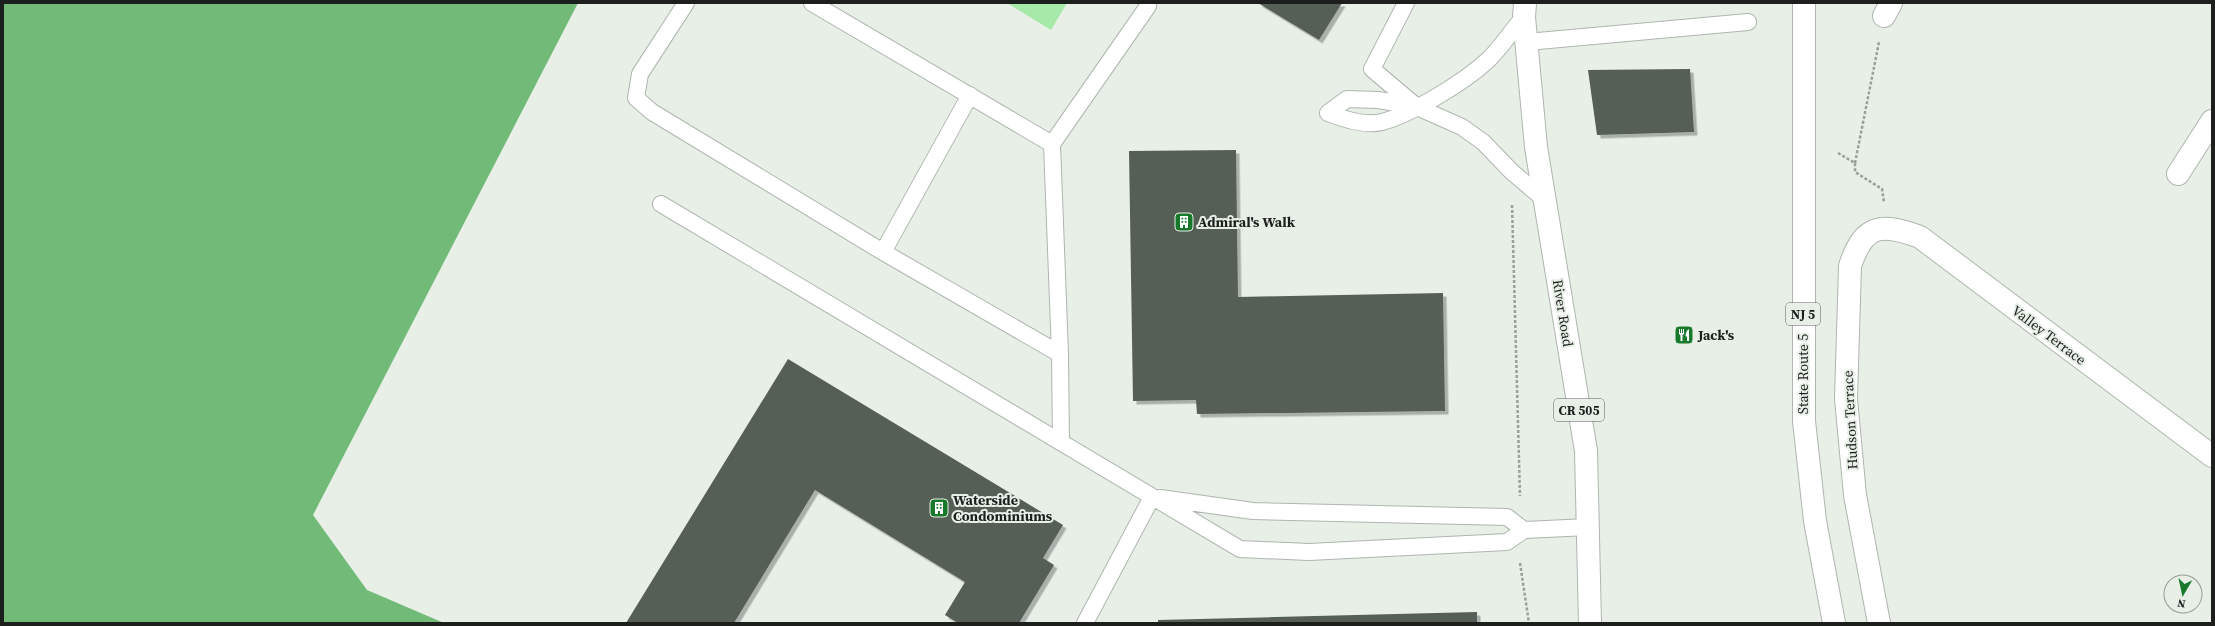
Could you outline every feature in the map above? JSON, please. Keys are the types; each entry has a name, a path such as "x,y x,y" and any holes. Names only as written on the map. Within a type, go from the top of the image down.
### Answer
{"main road":[{"name":"State Route 5","path":"1804,3 1804,421 1815,521 1834,623"},
{"name":"River Road","path":"1525,10 1536,147 1586,451 1590,623"},
{"path":"2178,174 2212,121"},
{"name":"Valley Terrace","path":"1881,229 1895,228 1920,238 2212,456"},
{"name":"Hudson Terrace","path":"1879,623 1855,496 1846,399 1850,266 1855,252 1862,242 1870,233 1881,229"}],"lane":[{"path":"686,3 640,74 636,98 652,112 883,252 1060,354"},
{"path":"812,3 1052,144"},
{"path":"1406,3 1372,69 1417,107 1462,127 1483,142 1512,172 1545,200"},
{"path":"1061,442 1060,354 1052,144 1148,6"},
{"path":"1417,107 1473,73 1488,60 1525,10"},
{"path":"1527,42 1748,22"},
{"path":"883,252 970,96"},
{"path":"661,204 1240,549 1309,552 1508,542 1521,530 1588,527"},
{"path":"1152,497 1253,511 1507,517 1521,530"},
{"path":"1085,623 1152,497"}],"path":[{"path":"1882,189 1855,172 1855,163 1888,10"},
{"path":"1838,153 1855,163"},
{"path":"1512,172 1521,530 1520,569 1529,623"}],"shaded area":[{"path":"3,3 578,3 313,515 367,590 444,623 3,623"},
{"path":"1007,3 1067,3 1051,30"}],"building":[{"path":"1258,3 1342,3 1319,40"},
{"path":"1690,69 1694,132 1597,135 1588,70"},
{"name":"Admiral's Walk","path":"1236,150 1238,297 1443,293 1445,411 1197,414 1196,400 1133,401 1129,151"},
{"name":"Waterside Condominiums","path":"788,359 1063,525 1043,558 1054,565 1019,623 958,623 945,615 965,582 815,490 734,623 626,623"},
{"path":"1477,612 1477,623 1158,623 1158,620"}],"place":[{"name":"Admiral's Walk","path":"1184,222"},
{"name":"Jack's","path":"1684,335"},
{"name":"Waterside Condominiums","path":"939,508"}]}
